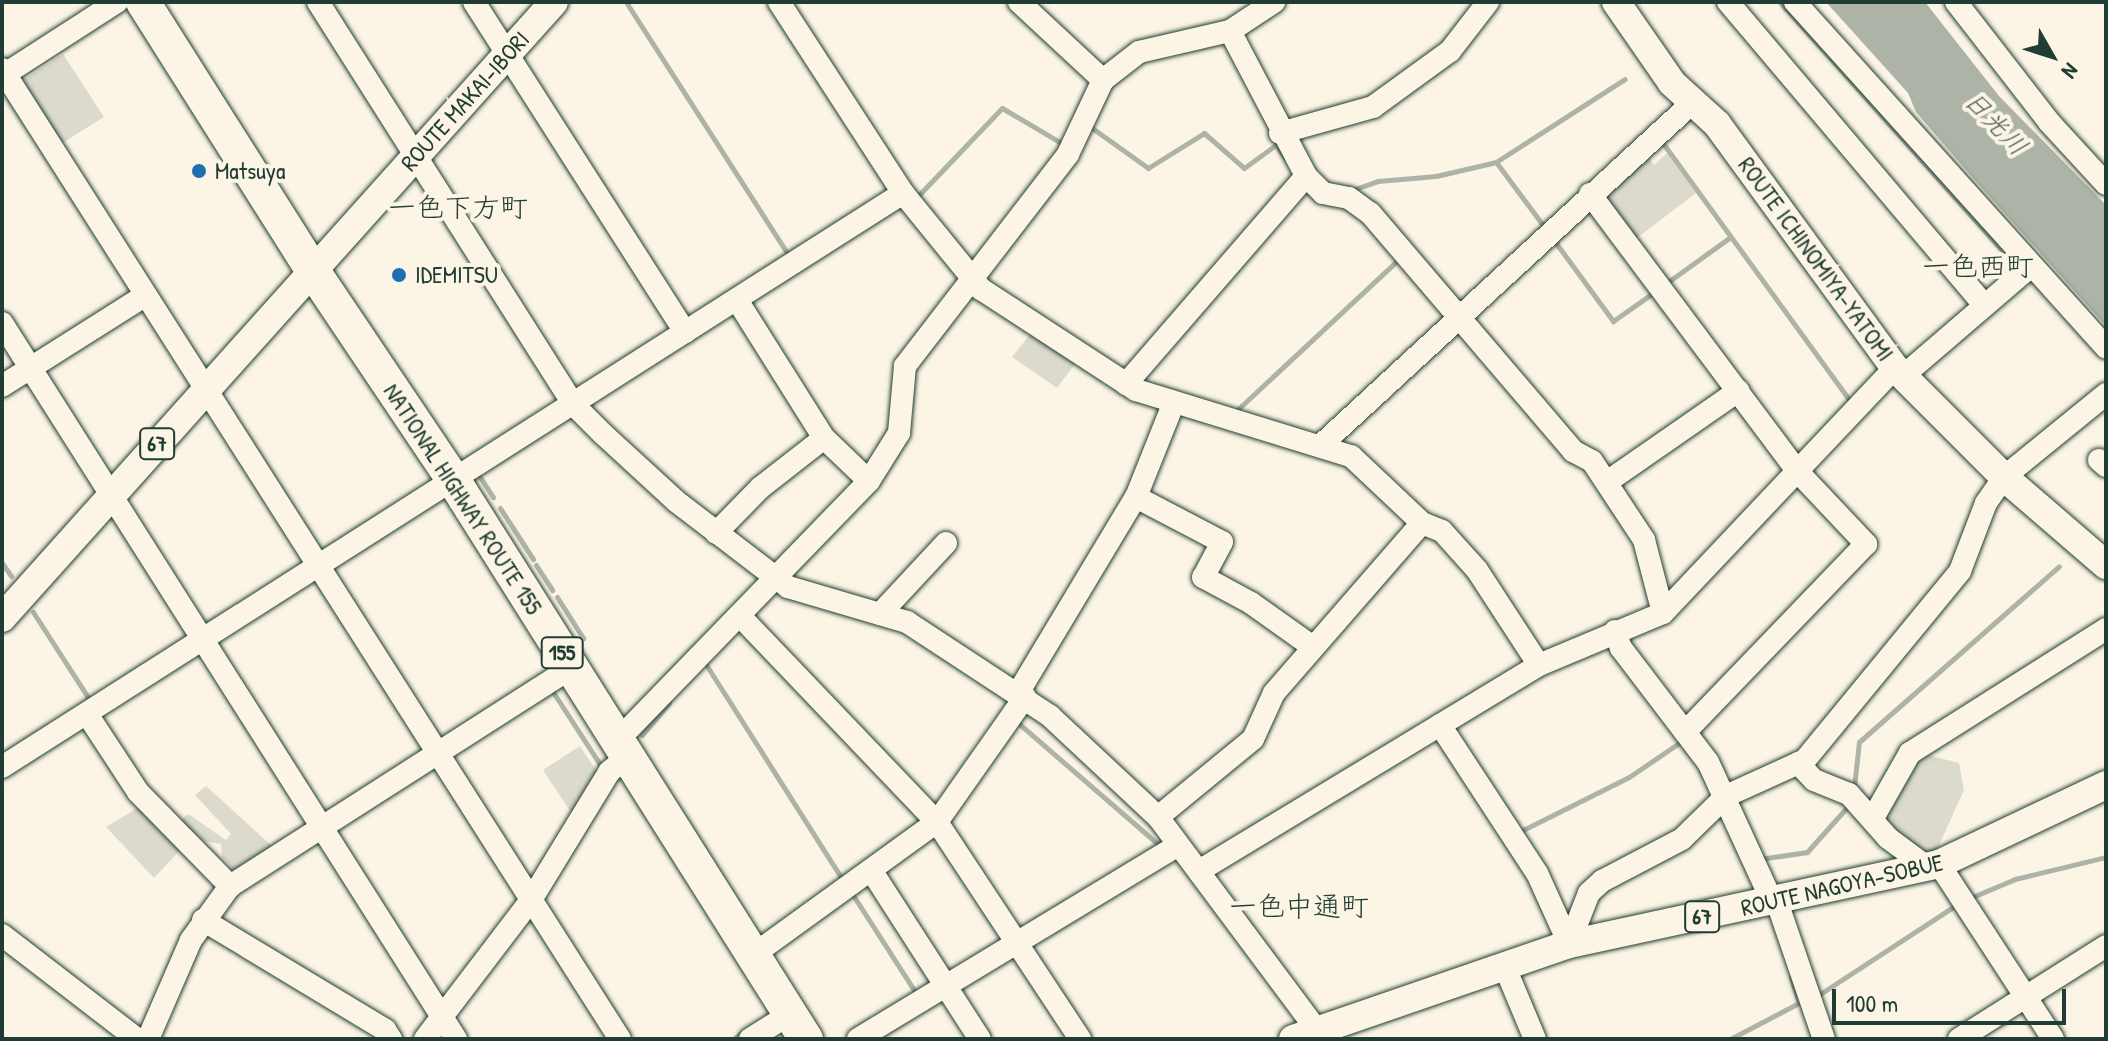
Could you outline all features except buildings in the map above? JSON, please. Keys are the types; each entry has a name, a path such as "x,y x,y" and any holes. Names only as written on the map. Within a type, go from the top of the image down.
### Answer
{"highway":[{"name":"NATIONAL HIGHWAY ROUTE 155","path":"143,2 313,271 454,481 798,1026"}],"main road":[{"name":"ROUTE MAKAI-IBORI","path":"313,271 554,2"},
{"name":"ROUTE ICHINOMIYA-YATOMI","path":"1616,2 1692,103 1724,134 1899,372 2004,477 2106,565"},
{"name":"67","path":"2,618 313,271"},
{"name":"ROUTE NAGOYA-SOBUE","path":"1305,1034 1569,944 1775,903 1933,865 2106,785"}],"street":[{"path":"117,2 3,73 620,1039"},
{"path":"318,2 573,404 716,533 788,587 907,622 1022,695 1158,817 1199,871 1305,1034"},
{"path":"474,2 685,332"},
{"path":"779,2 903,193 971,277 1126,384 1174,402 1351,456 1422,523 1442,531 1477,570 1539,665"},
{"path":"1019,2 1103,80"},
{"path":"1280,133 1373,107 1450,51 1488,2"},
{"path":"1728,2 1983,304"},
{"path":"1795,2 2106,348"},
{"path":"1956,2 2049,122 2106,184"},
{"path":"425,1039 444,1019 531,900 622,749 740,616 869,481 899,433 900,378 905,366 971,277 1005,242 1068,154 1103,80 1139,52 1230,31 1261,6"},
{"path":"1230,31 1280,133 1306,176 1323,193 1349,198 1370,213 1573,451 1592,461 1644,540 1663,613"},
{"path":"1320,446 1457,315 1692,103"},
{"path":"1126,384 1306,176"},
{"path":"2,767 903,193"},
{"path":"1590,194 1799,473 1866,544 1685,732"},
{"path":"1199,871 1539,665 1663,613 1899,372 2031,266"},
{"path":"2,386 146,295"},
{"path":"737,300 824,438 869,481"},
{"path":"2,323 456,1039"},
{"path":"1607,482 1738,391"},
{"path":"1569,944 1589,893 1602,881 1672,845 1726,796 1798,763 1960,571 1986,503 2004,477 2106,394"},
{"path":"753,955 937,822 1022,695 1136,497 1174,402"},
{"path":"716,533 760,488 824,438"},
{"path":"1136,497 1222,542 1203,577 1251,603 1313,647"},
{"path":"1158,817 1253,739 1274,693 1422,523"},
{"path":"880,614 946,543"},
{"path":"740,616 937,822 1019,940 1080,1039"},
{"path":"1873,818 1910,753 2106,629"},
{"path":"1615,631 1726,796 1775,903 1824,1039"},
{"path":"148,1039 203,920 230,886 571,668"},
{"path":"87,714 138,792 230,886"},
{"path":"1440,725 1537,873 1569,944"},
{"path":"1798,763 1814,780 1849,794 1888,838 1933,865 2053,1039"},
{"path":"858,1039 1178,845"},
{"path":"871,870 980,1039"},
{"path":"203,920 385,1030 391,1039"},
{"path":"2,935 137,1039"},
{"path":"1959,1039 2106,946"},
{"path":"1504,965 1535,1039"},
{"path":"750,1039 798,1026"}],"shaded area":[{"path":"63,54 104,117 59,145 23,90 25,79"},
{"path":"1667,153 1696,193 1633,241 1604,201 1603,191 1646,154 1654,165"},
{"path":"1032,332 1077,361 1057,388 1012,357"},
{"path":"580,746 599,775 574,817 543,770"},
{"path":"1920,753 1959,763 1964,790 1935,854 1928,856 1894,833 1885,820"},
{"path":"206,786 272,846 234,870 222,857 221,844 204,841 180,821 188,814 226,840 231,834 195,795"},
{"path":"141,806 182,848 154,878 106,827"}],"water":[{"name":"日光川","path":"1826,2 1925,2 1999,96 2106,205 2106,326 1973,178 1916,112 1908,93"}],"waterway":[{"path":"626,2 790,257"},
{"path":"1780,2 2018,268"},
{"path":"1352,190 1378,181 1436,176 1496,162 1625,79"},
{"path":"916,198 1002,108 1063,144"},
{"path":"1092,128 1148,168 1204,133 1244,168 1276,145 1285,158"},
{"path":"1662,142 1851,402"},
{"path":"1496,162 1545,228"},
{"path":"1668,282 1729,238"},
{"path":"1553,239 1613,321 1653,293"},
{"path":"1236,411 1399,259"},
{"path":"480,477 493,497"},
{"path":"500,508 533,559"},
{"path":"2,563 11,576"},
{"path":"536,565 552,590"},
{"path":"1854,787 1859,742 2059,566"},
{"path":"557,597 583,638"},
{"path":"33,612 91,702"},
{"path":"705,663 842,879 847,875"},
{"path":"553,692 601,766"},
{"path":"642,735 669,703"},
{"path":"1017,722 1160,846"},
{"path":"1519,832 1629,777 1682,741"},
{"path":"1760,859 1807,852 1849,805"},
{"path":"1970,898 2015,879 2106,857"},
{"path":"851,892 917,995"},
{"path":"1817,996 1956,905"},
{"path":"1730,1039 1799,1003 1791,977"},
{"path":"733,1039 743,1032"}],"place":[{"name":"Matsuya","path":"199,171"},
{"name":"IDEMITSU","path":"399,275"}],"district":[{"name":"一色下方町","path":"458,207"},
{"name":"一色西町","path":"1978,266"},
{"name":"一色中通町","path":"1299,906"}]}
